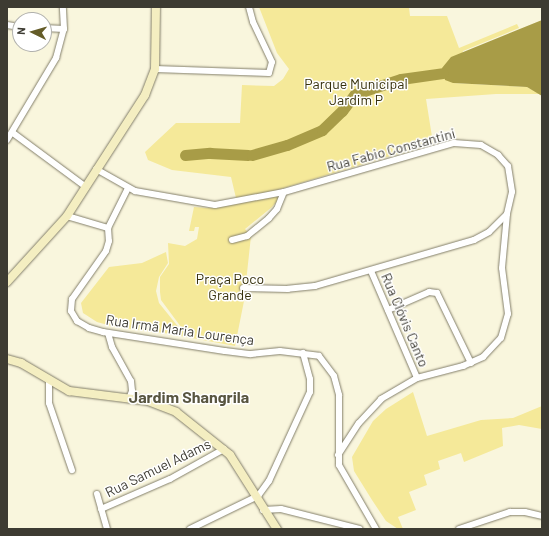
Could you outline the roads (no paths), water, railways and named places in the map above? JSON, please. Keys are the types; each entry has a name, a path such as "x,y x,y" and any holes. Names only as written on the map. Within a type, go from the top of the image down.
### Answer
{"main road":[{"path":"7,282 67,216 96,169 135,113 155,69 156,7"},
{"path":"7,359 21,363 49,381 86,395 148,402 176,412 224,449 236,464 263,510 277,529"}],"street":[{"path":"7,140 13,133 49,72 61,42 64,29 63,7"},
{"path":"155,69 269,73 272,62 253,22 249,7"},
{"path":"52,28 64,29"},
{"path":"13,133 86,187"},
{"name":"Rua Fabio Constantini","path":"96,169 128,188 209,205 226,205 284,192 454,143 472,143 490,149 508,166 512,187 507,214 502,268 508,304 507,323 497,344 483,357 471,363 418,378 396,388 372,407 337,456"},
{"path":"67,216 108,228 128,188"},
{"path":"232,240 247,236 269,218 277,209 284,192"},
{"path":"243,288 299,288 371,271 474,240 489,232 507,214"},
{"name":"Rua Irmã Maria Lourença","path":"108,228 109,241 106,251 75,293 71,305 72,314 82,325 108,333 240,354 303,353 322,358 334,376 339,406 337,456 346,479 376,529"},
{"name":"Rua Clóvis Canto","path":"371,271 418,378"},
{"path":"388,310 429,292 437,293 471,363"},
{"path":"108,333 112,347 131,381 132,391 129,399"},
{"path":"190,529 255,497 269,481 309,395 310,379 303,353"},
{"path":"49,381 49,403 72,470"},
{"name":"Rua Samuel Adams","path":"101,509 189,470 224,449"},
{"path":"97,494 107,529"},
{"path":"263,510 281,509 360,529"},
{"path":"459,529 510,512 525,512 542,516"}],"waterway":[{"path":"252,155 287,145 322,130 342,111 355,94 401,79 443,73"},
{"path":"185,155 210,153 248,155"}],"district":[{"name":"Jardim Shangrila","path":"189,397"}],"park label":[{"name":"Parque Municipal Jardim P","path":"356,92"},
{"name":"Praça Poco Grande","path":"230,288"}]}
